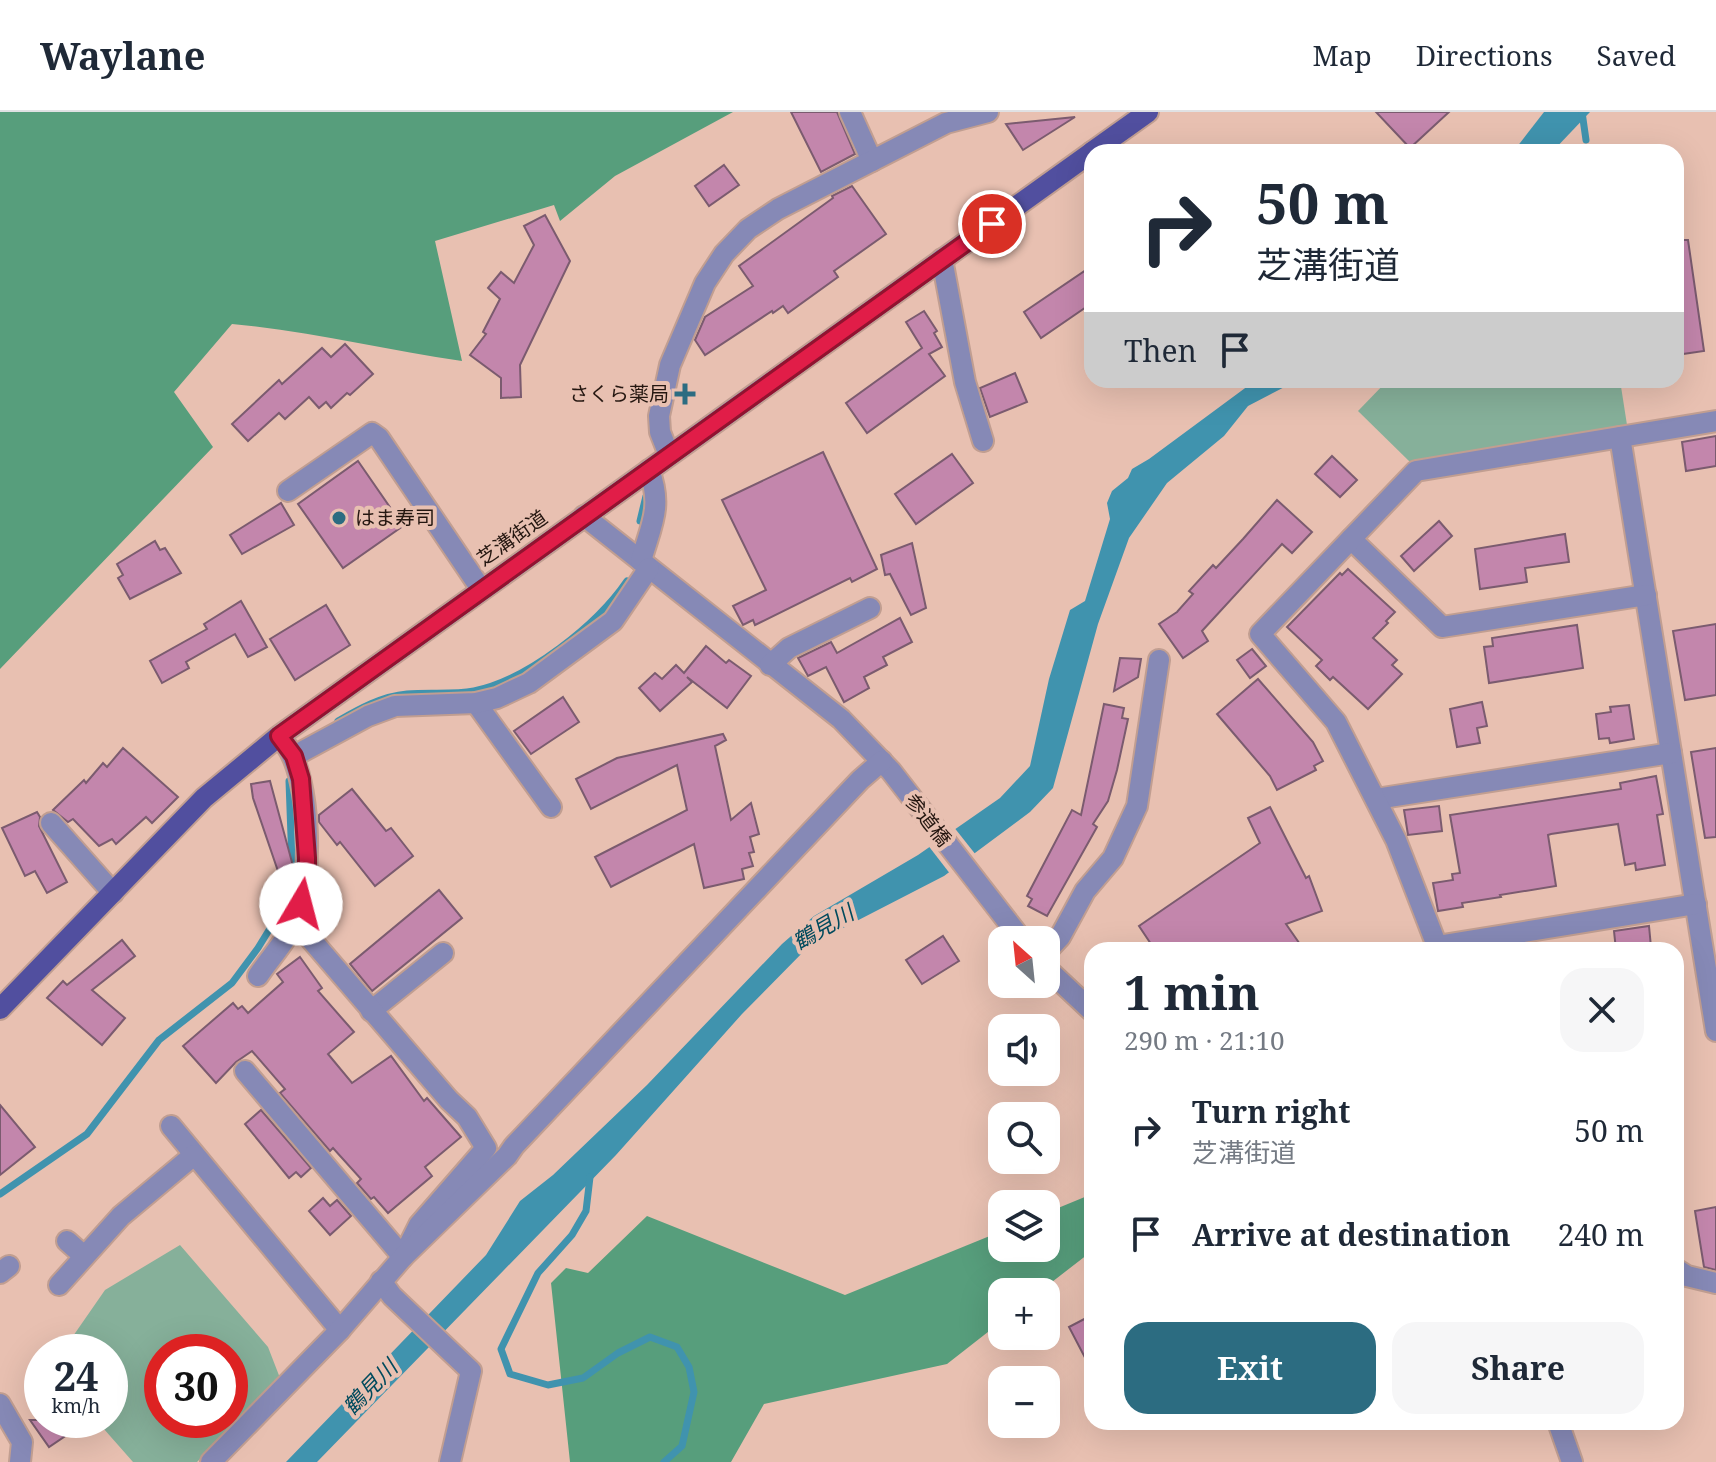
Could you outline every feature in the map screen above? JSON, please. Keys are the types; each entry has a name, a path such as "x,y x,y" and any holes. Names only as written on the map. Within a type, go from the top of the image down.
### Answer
{"main road":[{"name":"芝溝街道","path":"1103,144 1148,112"},
{"name":"芝溝街道","path":"0,1009 204,798 279,736 1084,158"}],"street":[{"path":"850,112 872,161"},
{"path":"669,455 660,432 659,416 670,365 705,283 724,254 748,229 778,209 946,123 988,112"},
{"path":"942,259 965,382 983,441"},
{"path":"1435,942 1396,840 1336,722 1260,634 1416,471 1716,421"},
{"path":"288,491 372,433 379,438 481,589"},
{"path":"1620,437 1716,1031"},
{"path":"294,756 368,716 395,706 476,703 497,698 529,683 580,648 613,621 645,565 657,491 649,470"},
{"name":"参道橋","path":"584,516 841,719 886,766 1011,926"},
{"path":"1351,539 1442,627 1646,595"},
{"path":"770,665 789,648 870,608"},
{"path":"1060,937 1085,891 1113,858 1137,806 1159,660"},
{"path":"476,703 551,807"},
{"path":"258,976 296,922 307,886 301,779 294,756 279,736"},
{"path":"1376,799 1671,753"},
{"path":"403,1257 507,1156 860,780 886,766"},
{"path":"51,823 113,893"},
{"path":"1462,942 1696,904"},
{"path":"211,1462 340,1330 386,1288 424,1218 486,1148 467,1117 296,922"},
{"path":"371,1011 443,953"},
{"path":"1060,981 1084,1004"},
{"path":"245,1071 254,1096 403,1257"},
{"path":"171,1126 340,1330"},
{"path":"59,1285 121,1216 194,1155"},
{"path":"67,1241 84,1256"},
{"path":"1684,1274 1716,1283"},
{"path":"386,1288 471,1371 450,1462"},
{"path":"0,1404 22,1442 20,1462"},
{"path":"1561,1430 1572,1462"}],"green space":[{"path":"0,112 733,112 615,176 560,221 554,205 435,241 462,361 232,324 174,392 213,447 0,669"},
{"path":"1380,388 1621,388 1627,425 1410,462 1358,411"},
{"path":"1084,1197 1084,1257 1057,1278 988,1278 988,1332 947,1364 764,1404 731,1462 570,1462 551,1283 566,1268 588,1273 647,1216 845,1295 988,1237 988,1262 1060,1262 1060,1207"},
{"path":"180,1245 268,1347 280,1378 248,1410 248,1334 144,1334 144,1438 221,1438 197,1462 133,1462 112,1438 128,1438 128,1334 74,1334 105,1290"}],"water":[{"path":"1544,112 1590,112 1560,144 1519,144"},
{"name":"鶴見川","path":"1245,388 1283,388 1248,406 1224,436 1167,483 1129,538 1098,624 1053,788 1030,812 944,876 810,945 742,1014 616,1155 317,1462 286,1462 486,1255 520,1201 553,1175 647,1085 782,944 814,916 918,855 1000,798 1030,766 1049,679 1070,610 1085,601 1110,519 1107,503 1112,491 1128,478 1132,469"}],"pier":[{"path":"953,826 976,855 951,875 927,844"}],"building":[{"path":"791,112 837,112 855,154 821,172"},
{"path":"1376,112 1449,112 1414,144 1406,144"},
{"path":"1075,117 1023,150 1006,124"},
{"path":"724,165 739,185 709,206 695,186"},
{"path":"852,186 886,234 834,271 838,277 788,313 783,306 772,311 705,355 695,340 705,317 753,286 739,266 832,196"},
{"path":"545,215 570,261 520,365 521,397 501,398 501,378 470,355 486,334 483,332 500,299 488,288 501,272 514,283 534,245 524,226"},
{"path":"1684,240 1688,240 1704,351 1684,354"},
{"path":"1084,271 1084,308 1041,338 1024,312"},
{"path":"924,311 937,331 934,333 942,347 929,354 945,376 867,433 846,403 922,348 906,322"},
{"path":"345,344 373,374 350,395 347,393 331,408 326,402 319,408 309,397 285,419 279,413 248,441 232,424 279,380 282,384 322,348 331,357"},
{"path":"1015,373 1027,402 990,417 980,388"},
{"path":"1716,436 1716,466 1686,471 1682,442"},
{"path":"823,452 877,569 852,582 850,578 755,625 753,620 743,625 733,606 766,590 722,500"},
{"path":"952,454 973,483 916,524 895,494"},
{"path":"1332,456 1357,480 1340,497 1315,474"},
{"path":"358,461 403,526 343,568 298,504"},
{"path":"1277,500 1312,532 1292,553 1282,544 1202,631 1208,641 1183,658 1159,624 1177,612 1193,594 1189,591 1213,565 1216,568"},
{"path":"281,503 294,525 242,554 230,535"},
{"path":"1439,521 1452,536 1414,571 1401,556"},
{"path":"1565,534 1569,562 1525,568 1527,582 1480,589 1475,549"},
{"path":"155,541 160,550 165,548 181,573 130,599 118,578 123,575 117,564"},
{"path":"912,543 926,608 911,615 890,574 885,575 881,555"},
{"path":"1348,569 1395,612 1373,638 1397,660 1392,665 1402,674 1368,709 1316,666 1322,660 1287,627 1340,573 1342,575"},
{"path":"241,601 267,647 248,657 235,634 186,662 189,668 162,683 150,661 207,629 204,624"},
{"path":"326,605 350,645 295,680 270,639"},
{"path":"900,618 912,642 883,657 887,665 864,677 869,688 844,702 826,667 808,676 798,658 831,642 837,653"},
{"path":"1716,624 1716,695 1685,700 1673,631"},
{"path":"1577,625 1583,668 1489,683 1484,647 1493,646 1492,638"},
{"path":"706,646 726,663 729,660 751,676 727,708 687,677 692,682 660,711 639,688 655,673 662,679 676,665 684,673"},
{"path":"1252,649 1266,666 1250,678 1237,660"},
{"path":"1120,658 1141,659 1138,677 1114,691"},
{"path":"1258,679 1313,742 1323,761 1314,766 1316,770 1277,790 1270,776 1217,714"},
{"path":"563,697 579,722 531,754 514,731"},
{"path":"1482,702 1487,726 1477,728 1480,743 1457,747 1450,709"},
{"path":"1104,704 1124,708 1122,718 1128,719 1117,770 1108,801 1093,824 1097,827 1047,916 1028,906 1032,899 1027,896 1072,810 1081,815"},
{"path":"1629,705 1634,739 1610,743 1609,738 1599,739 1596,714 1611,712 1610,707"},
{"path":"723,734 726,740 715,746 731,820 751,803 759,834 750,837 754,852 749,853 753,866 742,869 744,879 704,888 694,844 611,887 595,857 687,810 677,765 591,809 576,779 617,758"},
{"path":"123,748 178,797 152,823 146,817 116,844 112,839 99,846 73,819 68,822 53,810 84,780 86,783 103,763 107,767"},
{"path":"1716,748 1716,837 1705,838 1691,752"},
{"path":"1656,776 1663,814 1657,815 1665,865 1636,870 1635,863 1625,865 1618,824 1551,834 1548,835 1556,886 1462,903 1463,907 1438,911 1433,883 1453,880 1452,874 1460,873 1450,815 1621,789 1620,783"},
{"path":"270,781 293,866 292,876 281,880 251,784"},
{"path":"352,789 386,831 391,828 413,856 375,886 340,842 337,845 319,822 319,815"},
{"path":"1439,806 1442,831 1408,835 1404,810"},
{"path":"1270,807 1306,878 1309,876 1322,911 1286,924 1298,942 1150,942 1139,926 1260,843 1248,818"},
{"path":"37,812 39,826 67,882 47,893 35,871 25,876 2,828"},
{"path":"439,890 462,918 372,991 350,964"},
{"path":"1649,926 1651,942 1615,942 1614,931"},
{"path":"943,936 959,961 922,984 906,960"},
{"path":"122,940 135,956 92,990 125,1018 102,1045 47,998 63,981 67,985"},
{"path":"300,957 322,988 318,991 354,1032 328,1054 352,1083 391,1056 424,1101 427,1098 461,1137 425,1167 432,1176 388,1213 374,1197 371,1199 357,1183 361,1179 333,1148 330,1151 280,1093 285,1089 252,1051 236,1062 216,1083 183,1046 233,1003 238,1009 242,1006 248,1013 283,982 277,974"},
{"path":"0,1105 35,1147 0,1175"},
{"path":"261,1110 311,1168 301,1177 296,1172 289,1178 245,1124"},
{"path":"323,1198 330,1206 337,1200 351,1216 330,1235 309,1211"},
{"path":"1716,1207 1716,1270 1704,1267 1695,1211"},
{"path":"1084,1319 1084,1356 1069,1327"},
{"path":"43,1438 62,1438 49,1447"}],"waterway":[{"path":"1582,112 1586,140"},
{"path":"640,521 646,496"},
{"path":"338,721 389,697 474,691 516,675 580,632 627,581"},
{"path":"0,1194 87,1134 159,1040 232,983 258,948 293,891 289,781"},
{"path":"590,1177 586,1211 572,1235 538,1273 501,1349 510,1374 548,1385 583,1378 618,1353 650,1337 677,1347 689,1367 694,1392 682,1446 664,1462"}],"place":[{"name":"さくら薬局","path":"685,394"},
{"name":"はま寿司","path":"339,518"}],"route":[{"path":"301,904 307,886 301,779 294,756 279,736 992,224"}]}
